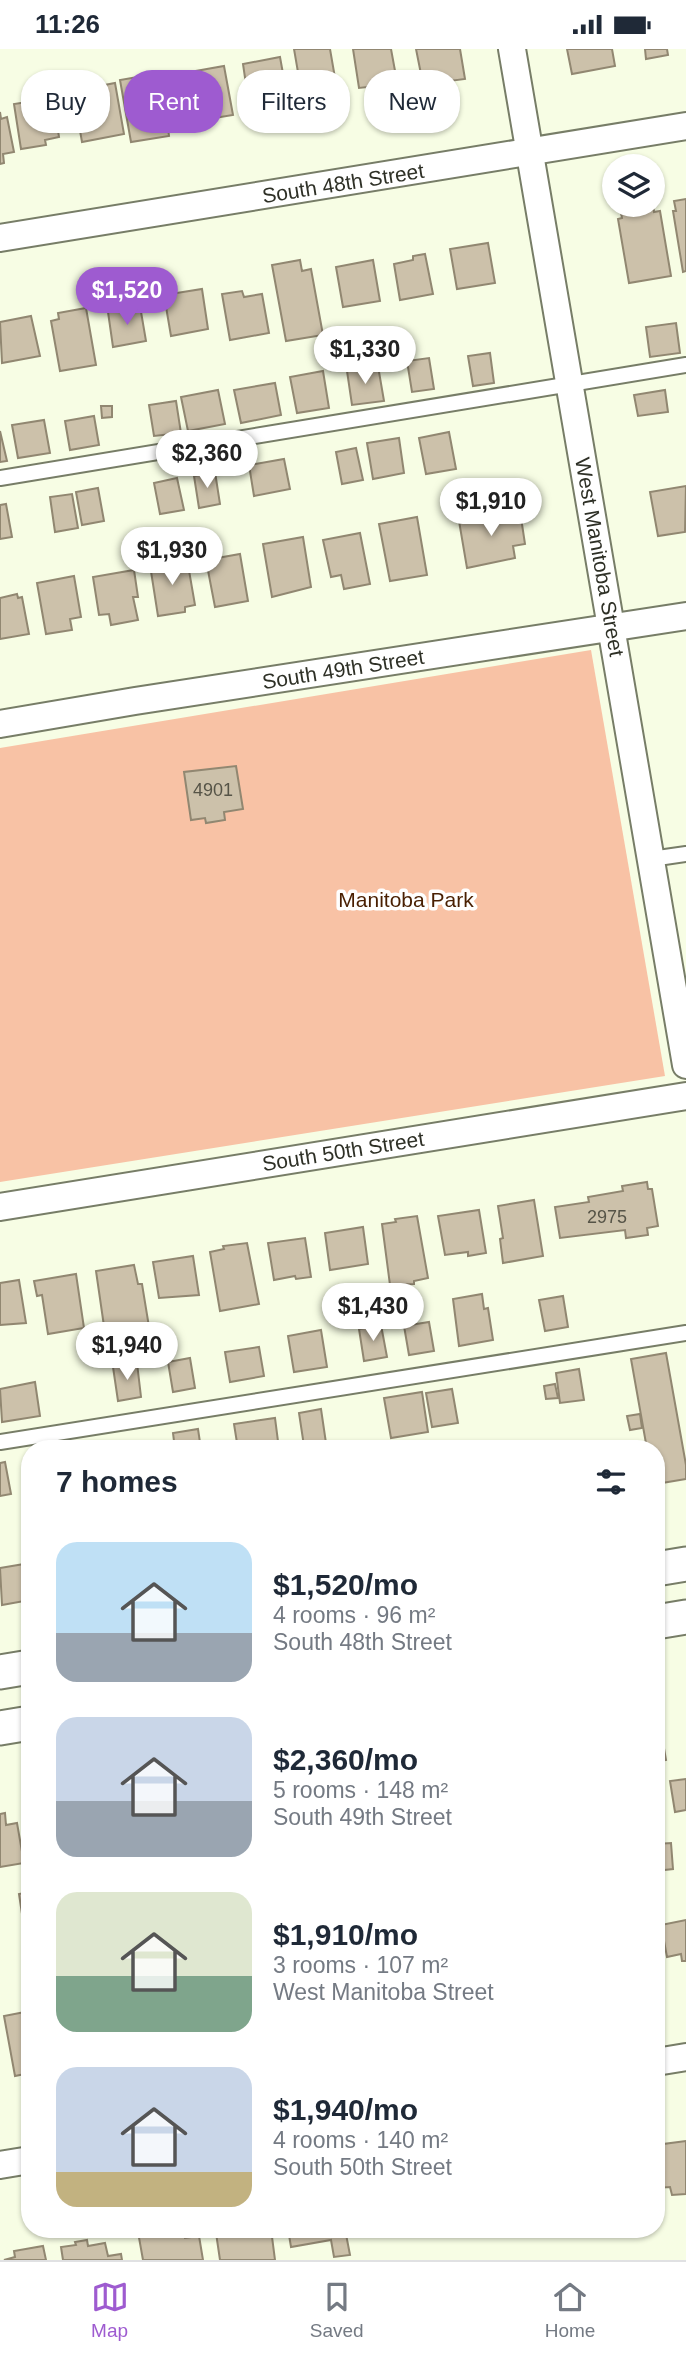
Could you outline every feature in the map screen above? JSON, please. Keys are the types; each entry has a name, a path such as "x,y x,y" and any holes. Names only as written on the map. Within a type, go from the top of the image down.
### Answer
{"street":[{"name":"West Manitoba Street","path":"512,49 686,1065"},
{"name":"South 48th Street","path":"0,238 686,126"},
{"name":"South 49th Street","path":"0,724 686,616"},
{"name":"South 50th Street","path":"0,1207 686,1096"},
{"path":"665,1568 686,1564"},
{"path":"665,1620 686,1617"},
{"path":"0,1672 21,1668"},
{"path":"0,1728 21,1724"},
{"path":"665,2060 686,2057"},
{"path":"0,2165 21,2162"}],"lane":[{"path":"0,478 686,365"},
{"path":"651,859 686,854"},
{"path":"0,1442 686,1333"}],"green space":[{"name":"Manitoba Park","path":"591,650 665,1076 0,1182 0,748"}],"building":[{"path":"294,49 330,49 334,70 298,70"},
{"path":"353,49 391,49 395,70 364,70 364,87 359,88"},
{"path":"416,49 460,49 465,79 460,80 460,70 420,70"},
{"path":"567,49 612,49 615,66 572,74"},
{"path":"645,49 667,49 668,55 646,59"},
{"path":"280,57 282,70 244,70 243,64"},
{"path":"224,66 233,115 223,117 223,70 201,70"},
{"path":"124,79 124,103 120,80"},
{"path":"115,83 124,134 82,142 80,133 110,133 110,84"},
{"path":"21,103 21,133 58,133 59,137 45,140 46,145 21,149 14,104"},
{"path":"0,112 1,119 7,117 14,152 3,154 4,163 0,164"},
{"path":"129,133 169,133 169,136 131,142"},
{"path":"686,199 686,271 683,272 673,211 676,211 674,201"},
{"path":"661,217 671,276 629,283 618,219"},
{"path":"488,243 495,283 457,289 450,249"},
{"path":"425,254 433,294 400,300 394,264"},
{"path":"300,260 302,271 311,269 323,335 286,341 272,265"},
{"path":"373,260 380,301 343,307 336,267"},
{"path":"202,289 208,329 171,336 164,295"},
{"path":"242,291 244,297 262,294 269,333 230,340 222,294"},
{"path":"140,306 146,341 113,347 108,312"},
{"path":"86,308 96,365 60,371 51,321 59,319 58,313"},
{"path":"31,316 40,356 2,363 0,322"},
{"path":"676,323 680,353 650,357 646,327"},
{"path":"490,353 494,383 473,386 468,356"},
{"path":"429,358 434,389 412,392 407,361"},
{"path":"378,366 384,401 352,405 347,371"},
{"path":"323,371 329,408 297,413 290,377"},
{"path":"275,383 281,415 241,423 234,390"},
{"path":"218,390 225,424 188,431 181,397"},
{"path":"665,390 668,412 638,416 634,395"},
{"path":"176,401 181,433 154,436 149,405"},
{"path":"101,406 112,406 112,417 102,418"},
{"path":"94,416 99,445 70,450 65,421"},
{"path":"44,420 50,453 18,458 12,425"},
{"path":"0,431 7,461 0,462"},
{"path":"449,432 456,469 426,474 419,438"},
{"path":"399,438 404,473 373,479 367,443"},
{"path":"356,448 363,480 342,484 336,452"},
{"path":"284,459 290,489 254,496 249,465"},
{"path":"215,472 220,504 199,508 194,476"},
{"path":"177,478 184,510 160,514 154,483"},
{"path":"686,486 685,532 658,536 650,492"},
{"path":"98,488 104,521 82,525 76,492"},
{"path":"72,494 78,528 55,532 50,497"},
{"path":"6,504 12,537 0,539 0,505"},
{"path":"520,511 525,544 513,546 515,558 467,568 459,521"},
{"path":"417,517 427,575 390,581 379,524"},
{"path":"360,533 370,584 344,589 341,575 331,577 323,540"},
{"path":"303,537 311,587 272,597 263,544"},
{"path":"240,554 248,601 215,607 206,560"},
{"path":"187,559 195,605 185,607 185,612 158,616 150,565"},
{"path":"134,570 138,597 133,597 138,620 111,625 109,614 99,615 93,577"},
{"path":"74,576 81,617 70,619 72,630 46,634 37,583"},
{"path":"17,594 18,598 22,597 29,634 0,639 0,598"},
{"path":"236,766 243,809 224,812 225,820 206,823 205,818 191,820 184,772"},
{"path":"647,1182 648,1189 652,1189 658,1226 647,1228 648,1235 626,1238 625,1230 560,1238 555,1207 589,1202 588,1197 623,1191 622,1186"},
{"path":"534,1200 543,1256 503,1263 500,1239 503,1238 498,1206"},
{"path":"479,1210 486,1253 468,1256 468,1252 445,1255 438,1216"},
{"path":"417,1216 428,1278 414,1281 414,1284 390,1285 382,1224"},
{"path":"363,1227 368,1264 330,1270 325,1233"},
{"path":"305,1238 311,1277 296,1279 295,1276 274,1280 268,1243"},
{"path":"247,1243 259,1304 220,1311 210,1252 224,1249 223,1246"},
{"path":"193,1256 199,1295 159,1298 153,1262"},
{"path":"134,1265 138,1284 142,1284 150,1333 106,1340 96,1271"},
{"path":"76,1274 84,1328 48,1334 42,1295 37,1296 34,1281"},
{"path":"19,1280 26,1323 0,1325 0,1283"},
{"path":"482,1294 484,1309 488,1308 493,1340 459,1346 453,1299"},
{"path":"563,1296 568,1327 545,1331 539,1300"},
{"path":"429,1322 434,1351 409,1355 404,1326"},
{"path":"381,1325 387,1357 364,1361 359,1329"},
{"path":"321,1330 327,1367 294,1372 288,1336"},
{"path":"259,1347 264,1376 230,1382 225,1352"},
{"path":"666,1353 686,1465 686,1479 665,1482 665,1440 645,1440 631,1359"},
{"path":"190,1358 195,1388 173,1392 168,1362"},
{"path":"137,1363 141,1397 118,1401 113,1367"},
{"path":"579,1369 584,1400 560,1403 556,1373"},
{"path":"35,1382 40,1416 2,1422 0,1389"},
{"path":"555,1384 558,1398 546,1399 544,1386"},
{"path":"452,1389 458,1423 432,1427 426,1393"},
{"path":"422,1392 428,1432 391,1438 384,1398"},
{"path":"321,1409 326,1440 303,1440 299,1413"},
{"path":"640,1414 642,1428 630,1430 627,1416"},
{"path":"275,1418 278,1440 237,1440 234,1424"},
{"path":"198,1429 200,1440 174,1440 173,1433"},
{"path":"5,1462 11,1494 0,1496 0,1463"},
{"path":"21,1564 21,1602 2,1605 0,1568"},
{"path":"686,1779 686,1810 675,1812 670,1781"},
{"path":"5,1813 6,1825 17,1823 21,1864 0,1867 0,1814"},
{"path":"665,1843 671,1843 673,1869 665,1870"},
{"path":"686,1920 686,1961 682,1961 681,1954 667,1957 665,1924"},
{"path":"21,2013 21,2075 15,2076 4,2016"},
{"path":"686,2141 686,2194 672,2195 670,2187 665,2187 665,2144"},
{"path":"139,2238 199,2238 203,2260 143,2260"},
{"path":"217,2238 272,2238 275,2260 220,2260"},
{"path":"290,2238 347,2238 350,2255 334,2257 331,2240 291,2247"},
{"path":"87,2240 88,2246 105,2243 108,2256 121,2254 122,2260 63,2260 61,2247"},
{"path":"43,2246 46,2260 4,2260 15,2257 14,2251"}]}
